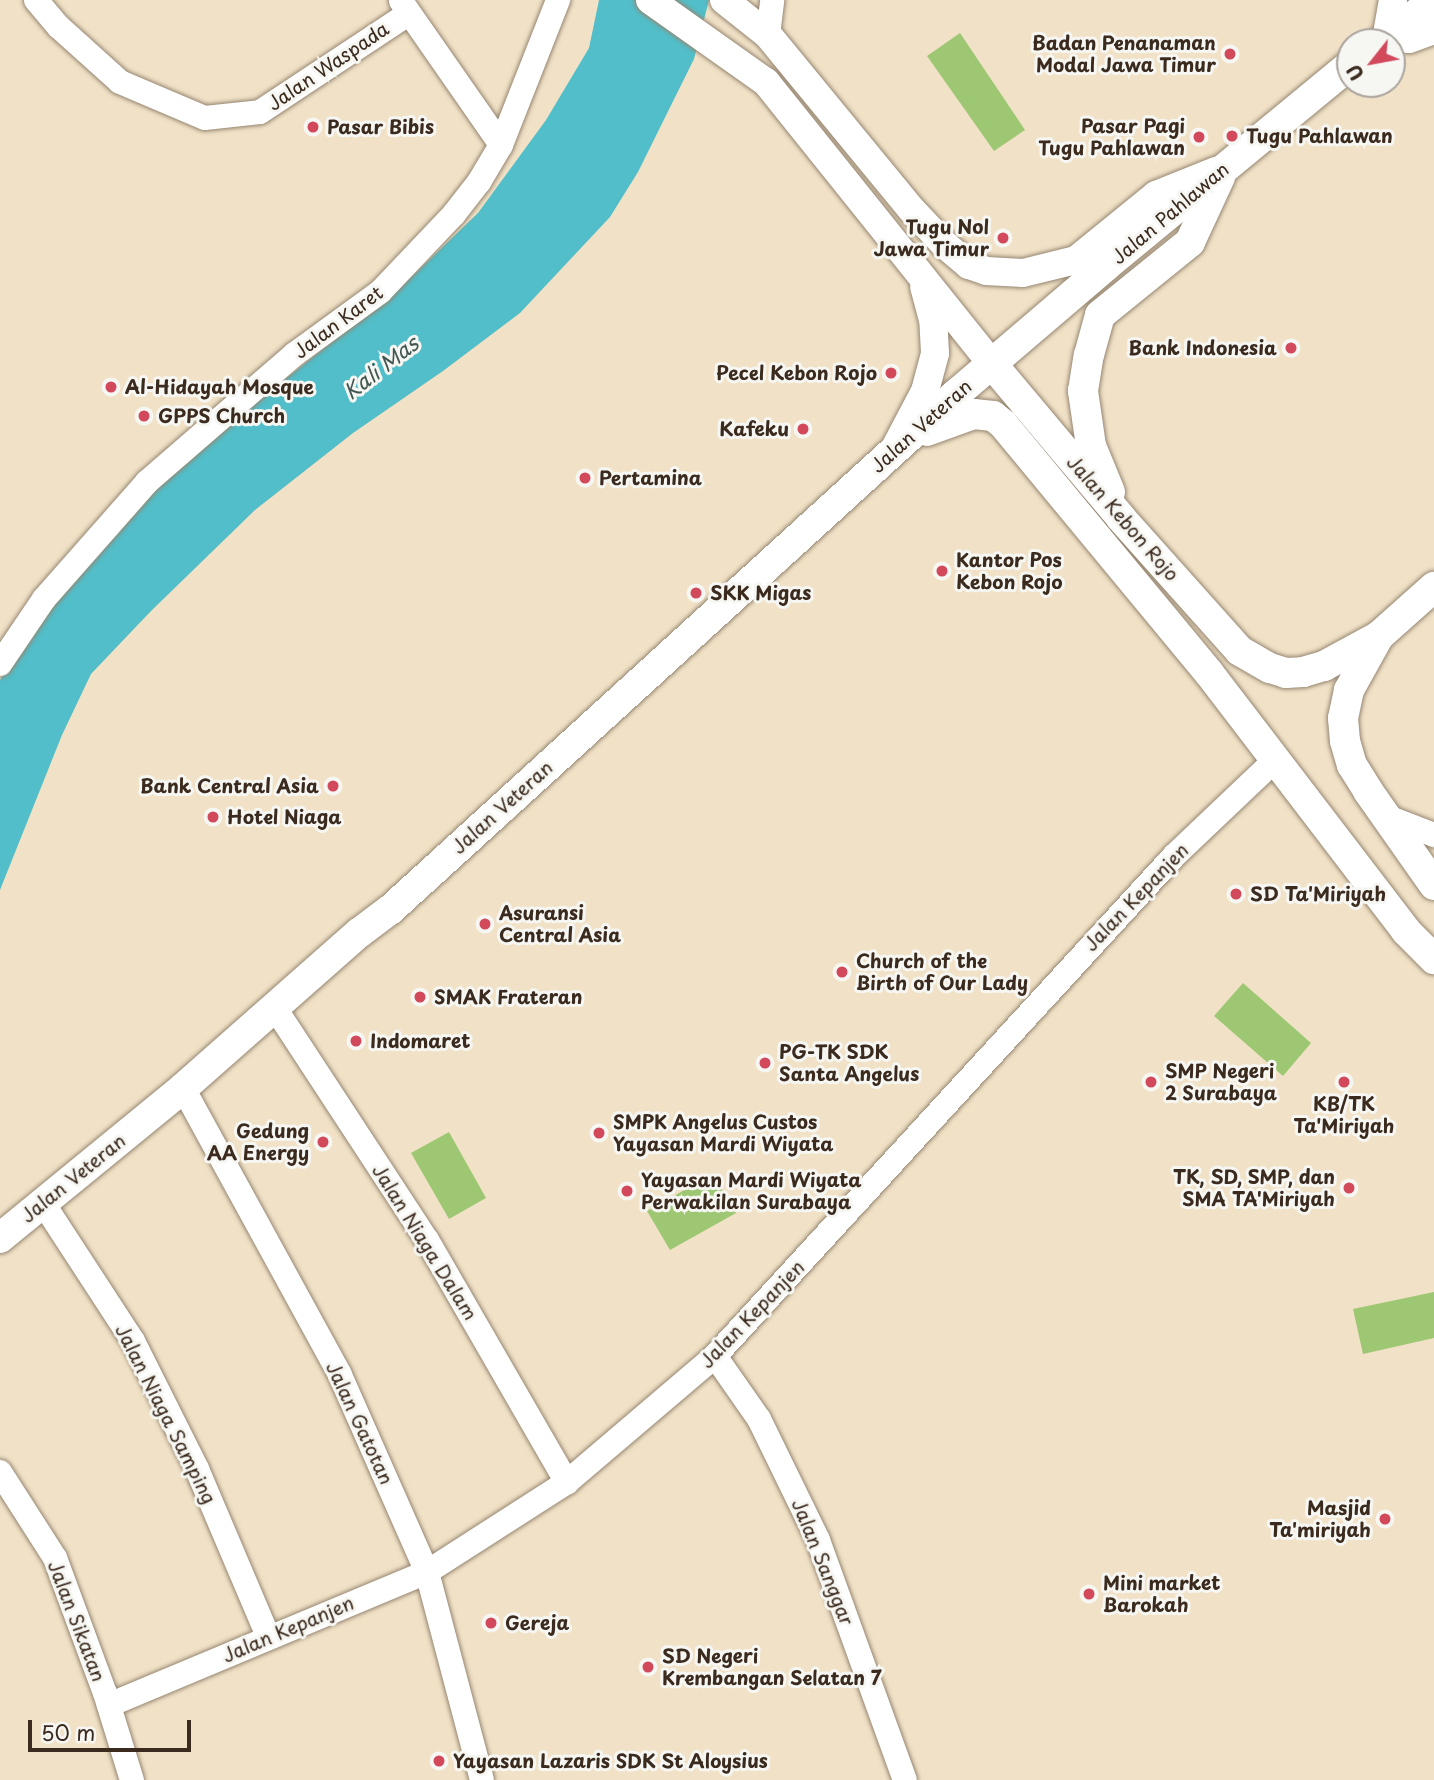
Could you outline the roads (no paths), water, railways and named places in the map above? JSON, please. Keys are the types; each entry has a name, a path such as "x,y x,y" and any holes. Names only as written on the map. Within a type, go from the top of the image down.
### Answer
{"main road":[{"name":"Jalan Kebon Rojo","path":"650,0 766,82 992,364 1121,518 1240,651 1269,668 1286,673 1303,673 1324,666 1379,636"},
{"path":"724,0 768,36 912,210 961,258 986,271 1023,273 1076,260 1156,195 1225,167"},
{"path":"1386,28 1393,0"},
{"path":"1398,28 1434,0"},
{"path":"1406,39 1434,30"},
{"name":"Jalan Pahlawan","path":"992,364 1336,76"},
{"path":"1121,518 1091,446 1083,391 1100,315 1190,242 1225,167"},
{"path":"902,445 925,391 934,353 933,320 920,273"},
{"name":"Jalan Veteran","path":"0,1238 183,1088 390,910 992,364"},
{"name":"Jalan Kebon Rojo","path":"902,445 974,414 993,416 1003,424 1209,673 1406,931 1434,959"},
{"path":"1434,587 1379,636 1349,690 1343,718 1345,741 1352,765 1434,885"}],"street":[{"name":"Jalan Waspada","path":"36,0 60,27 120,82 205,118 260,112 404,7 501,145"},
{"name":"Jalan Karet","path":"0,664 44,599 130,499 295,354 380,292 454,214 480,182 501,145 558,0"},
{"path":"768,36 772,0"},
{"name":"Jalan Kepanjen","path":"108,1705 268,1636 427,1572 567,1482 715,1356 1174,856 1275,760"},
{"path":"1385,816 1434,835"},
{"name":"Jalan Niaga Dalam","path":"275,1008 427,1240 567,1482"},
{"name":"Jalan Gatotan","path":"183,1088 340,1375 427,1572 482,1780"},
{"name":"Jalan Niaga Samping","path":"43,1203 133,1341 197,1469 268,1636"},
{"name":"Jalan Sanggar","path":"715,1356 758,1419 818,1540 905,1780"},
{"name":"Jalan Sikatan","path":"0,1472 55,1558 132,1780"}],"water":[{"name":"Kali Mas","path":"599,0 709,0 694,59 638,172 610,217 520,313 443,371 353,433 255,510 151,611 91,674 62,735 0,890 0,680 49,594 126,515 217,433 399,289 478,213 546,120 589,48"}],"place":[{"name":"Badan Penanaman Modal Jawa Timur","path":"1230,54"},
{"name":"Pasar Bibis","path":"313,127"},
{"name":"Tugu Pahlawan","path":"1232,136"},
{"name":"Pasar Pagi Tugu Pahlawan","path":"1199,137"},
{"name":"Tugu Nol Jawa Timur","path":"1003,238"},
{"name":"Bank Indonesia","path":"1291,348"},
{"name":"Pecel Kebon Rojo","path":"891,373"},
{"name":"Al-Hidayah Mosque","path":"111,387"},
{"name":"GPPS Church","path":"144,416"},
{"name":"Kafeku","path":"803,429"},
{"name":"Pertamina","path":"585,478"},
{"name":"Kantor Pos Kebon Rojo","path":"942,571"},
{"name":"SKK Migas","path":"696,593"},
{"name":"Bank Central Asia","path":"333,786"},
{"name":"Hotel Niaga","path":"213,817"},
{"name":"SD Ta'Miriyah","path":"1236,894"},
{"name":"Asuransi Central Asia","path":"485,924"},
{"name":"Church of the Birth of Our Lady","path":"842,972"},
{"name":"SMAK Frateran","path":"420,997"},
{"name":"Indomaret","path":"356,1041"},
{"name":"PG-TK SDK Santa Angelus","path":"765,1063"},
{"name":"SMP Negeri 2 Surabaya","path":"1151,1082"},
{"name":"KB/TK Ta'Miriyah","path":"1344,1082"},
{"name":"SMPK Angelus Custos Yayasan Mardi Wiyata","path":"599,1133"},
{"name":"Gedung AA Energy","path":"323,1142"},
{"name":"TK, SD, SMP, dan SMA TA'Miriyah","path":"1349,1188"},
{"name":"Yayasan Mardi Wiyata Perwakilan Surabaya","path":"627,1191"},
{"name":"Masjid Ta'miriyah","path":"1385,1519"},
{"name":"Mini market Barokah","path":"1089,1594"},
{"name":"Gereja","path":"491,1623"},
{"name":"SD Negeri Krembangan Selatan 7","path":"648,1667"},
{"name":"Yayasan Lazaris SDK St Aloysius","path":"439,1761"}]}
